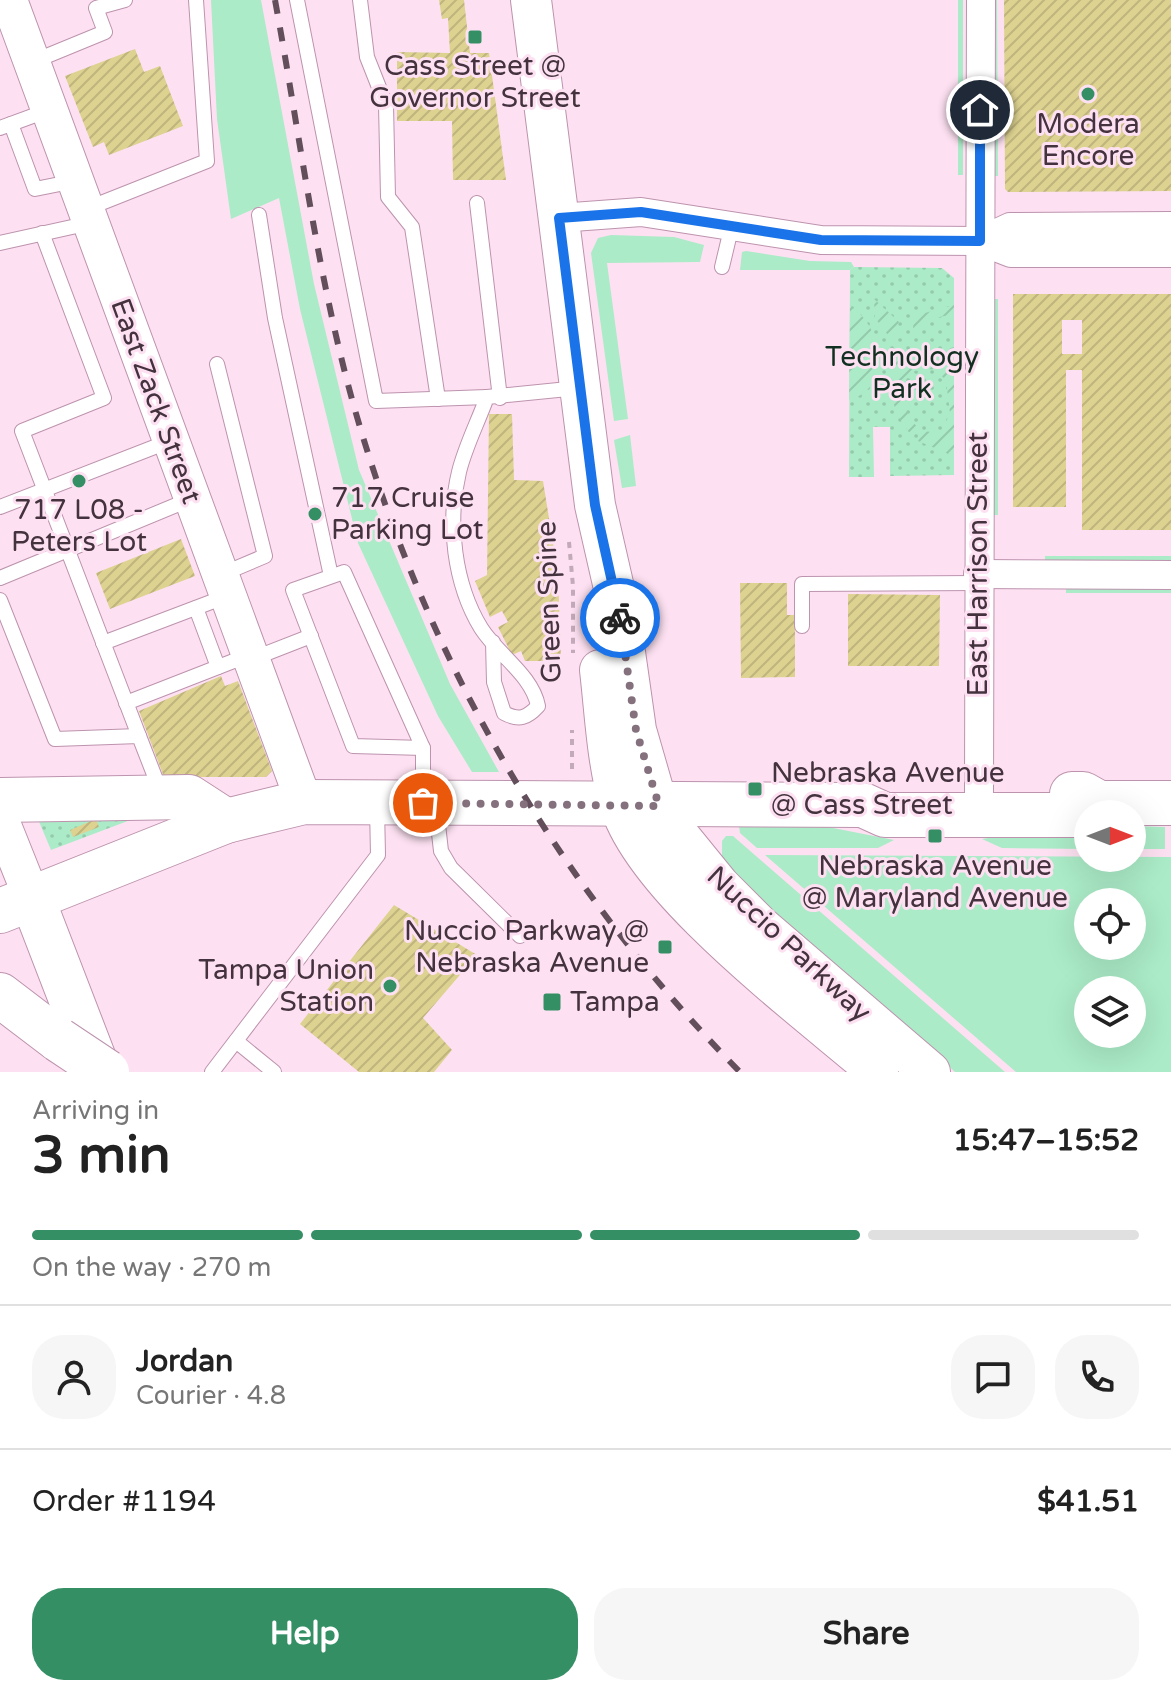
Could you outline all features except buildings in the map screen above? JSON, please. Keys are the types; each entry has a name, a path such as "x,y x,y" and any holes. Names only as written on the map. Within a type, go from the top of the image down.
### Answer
{"main road":[{"path":"531,0 580,388 581,516 597,637 639,805"},
{"path":"863,805 883,792 1083,794 1094,800"},
{"path":"0,800 189,797 226,821"},
{"path":"99,1072 16,904 226,821 304,802 863,805 885,815 1074,815"},
{"path":"1146,803 1171,803"},
{"name":"Nuccio Parkway","path":"639,805 651,862 689,907 878,1072"},
{"name":"Nuccio Parkway","path":"639,805 700,862 761,927 930,1072"},
{"path":"0,995 107,1072"},
{"path":"0,1007 59,1040"}],"street":[{"name":"East Zack Street","path":"9,0 191,499 214,593 239,660 304,802"},
{"name":"East Harrison Street","path":"979,793 981,0"},
{"path":"559,218 641,212 821,240 980,241 1011,253 1171,253"},
{"path":"980,241 1010,227 1171,226"},
{"path":"978,579 1171,575"},
{"path":"0,818 16,904"}],"lane":[{"path":"32,62 105,32 96,8 125,0"},
{"path":"0,243 42,233 84,204 207,161 196,0"},
{"path":"297,0 376,401 494,398 580,388"},
{"path":"360,0 367,57 386,105 388,197 412,227 438,399"},
{"path":"49,110 6,126 35,189 84,204"},
{"path":"477,203 494,398 459,472 453,518 455,561 481,627 535,690 538,706 528,716 514,719 504,713 494,682 493,642"},
{"path":"259,215 275,318 331,576"},
{"path":"722,267 732,225"},
{"path":"42,233 104,398 22,431 162,797"},
{"path":"103,643 214,593 265,556 217,364"},
{"path":"0,507 170,441"},
{"path":"0,578 191,499"},
{"path":"423,748 353,746 293,590 344,572 423,748 430,803 441,851 451,868 520,936"},
{"path":"802,626 802,584 978,579"},
{"path":"0,600 55,739 139,736"},
{"path":"126,703 311,636"},
{"path":"212,1072 378,855 377,802"},
{"path":"236,1041 274,1072"}],"path":[{"name":"Green Spine","path":"573,665 573,586 581,516"},
{"path":"572,728 572,775"}],"green space":[{"path":"211,0 261,0 314,284 359,470 450,684 499,772 472,772 438,716 358,543 300,309 279,198 231,219 217,119"},
{"path":"958,0 963,0 963,175 958,175"},
{"path":"992,0 997,0 998,176 993,176"},
{"path":"611,235 674,237 704,245 700,262 607,263 628,419 614,421 591,253 598,238"},
{"path":"742,252 810,261 851,262 854,267 850,270 740,270"},
{"name":"Technology Park","path":"854,267 942,268 954,278 954,475 890,476 890,427 873,427 874,477 849,477 850,270"},
{"path":"874,299 899,322 891,339 875,318"},
{"path":"992,299 998,299 998,515 992,515"},
{"path":"954,305 954,314 930,319 913,329 914,316"},
{"path":"850,306 870,327 876,341 878,370 863,393 849,400"},
{"path":"954,347 954,456 918,441 922,431 941,433 950,413 946,380 935,370 928,369 925,356"},
{"path":"900,351 919,356 922,370 913,371 902,381 901,388 904,406 918,428 913,437 899,417 892,396 892,374"},
{"path":"630,435 636,486 622,488 614,440"},
{"path":"1045,556 1171,556 1171,562 1045,562"},
{"path":"1066,588 1171,588 1171,593 1066,593"},
{"path":"35,812 141,816 51,850"},
{"path":"739,826 823,826 894,840 878,848 757,848 740,833"},
{"path":"1074,826 1074,849 1002,848 982,839"},
{"path":"1146,826 1165,827 1165,849 1146,849"},
{"path":"726,836 733,836 1005,1072 955,1072 721,864 717,858 722,855 722,841"},
{"path":"765,855 1074,857 1074,872 1146,872 1146,857 1171,857 1171,1072 1016,1072"}],"railway":[{"path":"275,0 320,257 342,359 384,502 420,592 460,680 506,765 557,847 613,926 674,1001 740,1072"}],"way so far":[{"path":"423,803 659,806 646,772 636,730 620,618"}],"place":[{"name":"Cass Street @ Governor Street","path":"475,37"},
{"name":"Modera Encore","path":"1088,94"},
{"name":"717 L08 - Peters Lot","path":"79,481"},
{"name":"717 Cruise Parking Lot","path":"315,514"},
{"name":"Nebraska Avenue @ Cass Street","path":"755,789"},
{"name":"Nebraska Avenue @ Maryland Avenue","path":"935,836"},
{"name":"Nuccio Parkway @ Nebraska Avenue","path":"665,947"},
{"name":"Tampa Union Station","path":"390,986"},
{"name":"Tampa","path":"552,1002"}],"route":[{"path":"620,618 595,505 559,218 641,212 677,215 821,240 980,241 980,110"}]}
